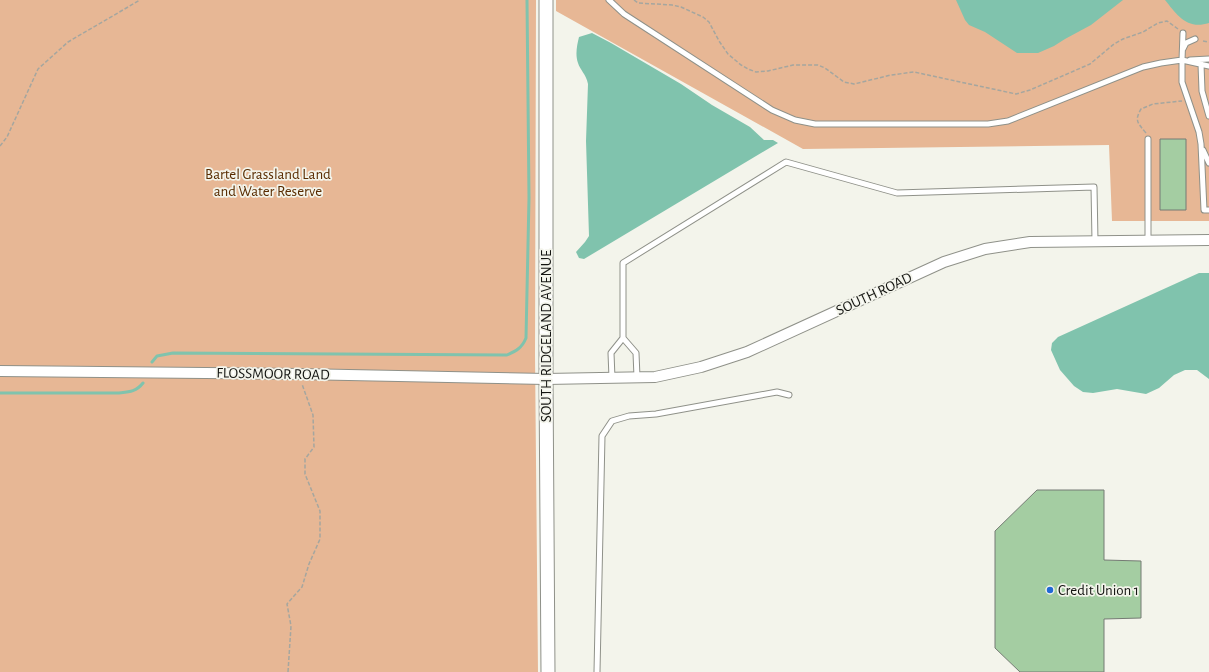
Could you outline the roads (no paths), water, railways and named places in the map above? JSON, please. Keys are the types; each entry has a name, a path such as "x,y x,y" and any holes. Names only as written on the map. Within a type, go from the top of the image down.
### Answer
{"street":[{"name":"SOUTH RIDGELAND AVENUE","path":"546,0 548,672"},
{"name":"SOUTH ROAD","path":"546,379 655,377 701,367 747,352 944,262 985,249 1030,242 1209,240"},
{"name":"FLOSSMOOR ROAD","path":"0,371 299,374 546,379"}],"lane":[{"path":"609,0 624,14 772,110 795,120 815,124 988,124 1008,121 1143,67 1182,60 1209,59"},
{"path":"1183,33 1182,82 1200,132 1204,210 1209,210"},
{"path":"1182,50 1186,43 1194,39"},
{"path":"1182,60 1209,66"},
{"path":"1201,64 1202,91 1209,116"},
{"path":"1148,139 1148,241"},
{"path":"1201,144 1209,163"},
{"path":"612,378 611,353 623,338 623,263 786,162 896,193 1094,187 1094,241"},
{"path":"623,338 636,353 637,377"},
{"path":"596,672 602,436 612,421 629,416 656,414 776,392 789,395"}],"waterway":[{"path":"152,362 157,356 173,353 507,355 521,347 526,338 529,198 527,0"},
{"path":"0,393 119,393 135,390 143,383"}],"place":[{"name":"Credit Union 1","path":"1050,590"}],"park label":[{"name":"Bartel Grassland Land and Water Reserve","path":"268,182"}]}
